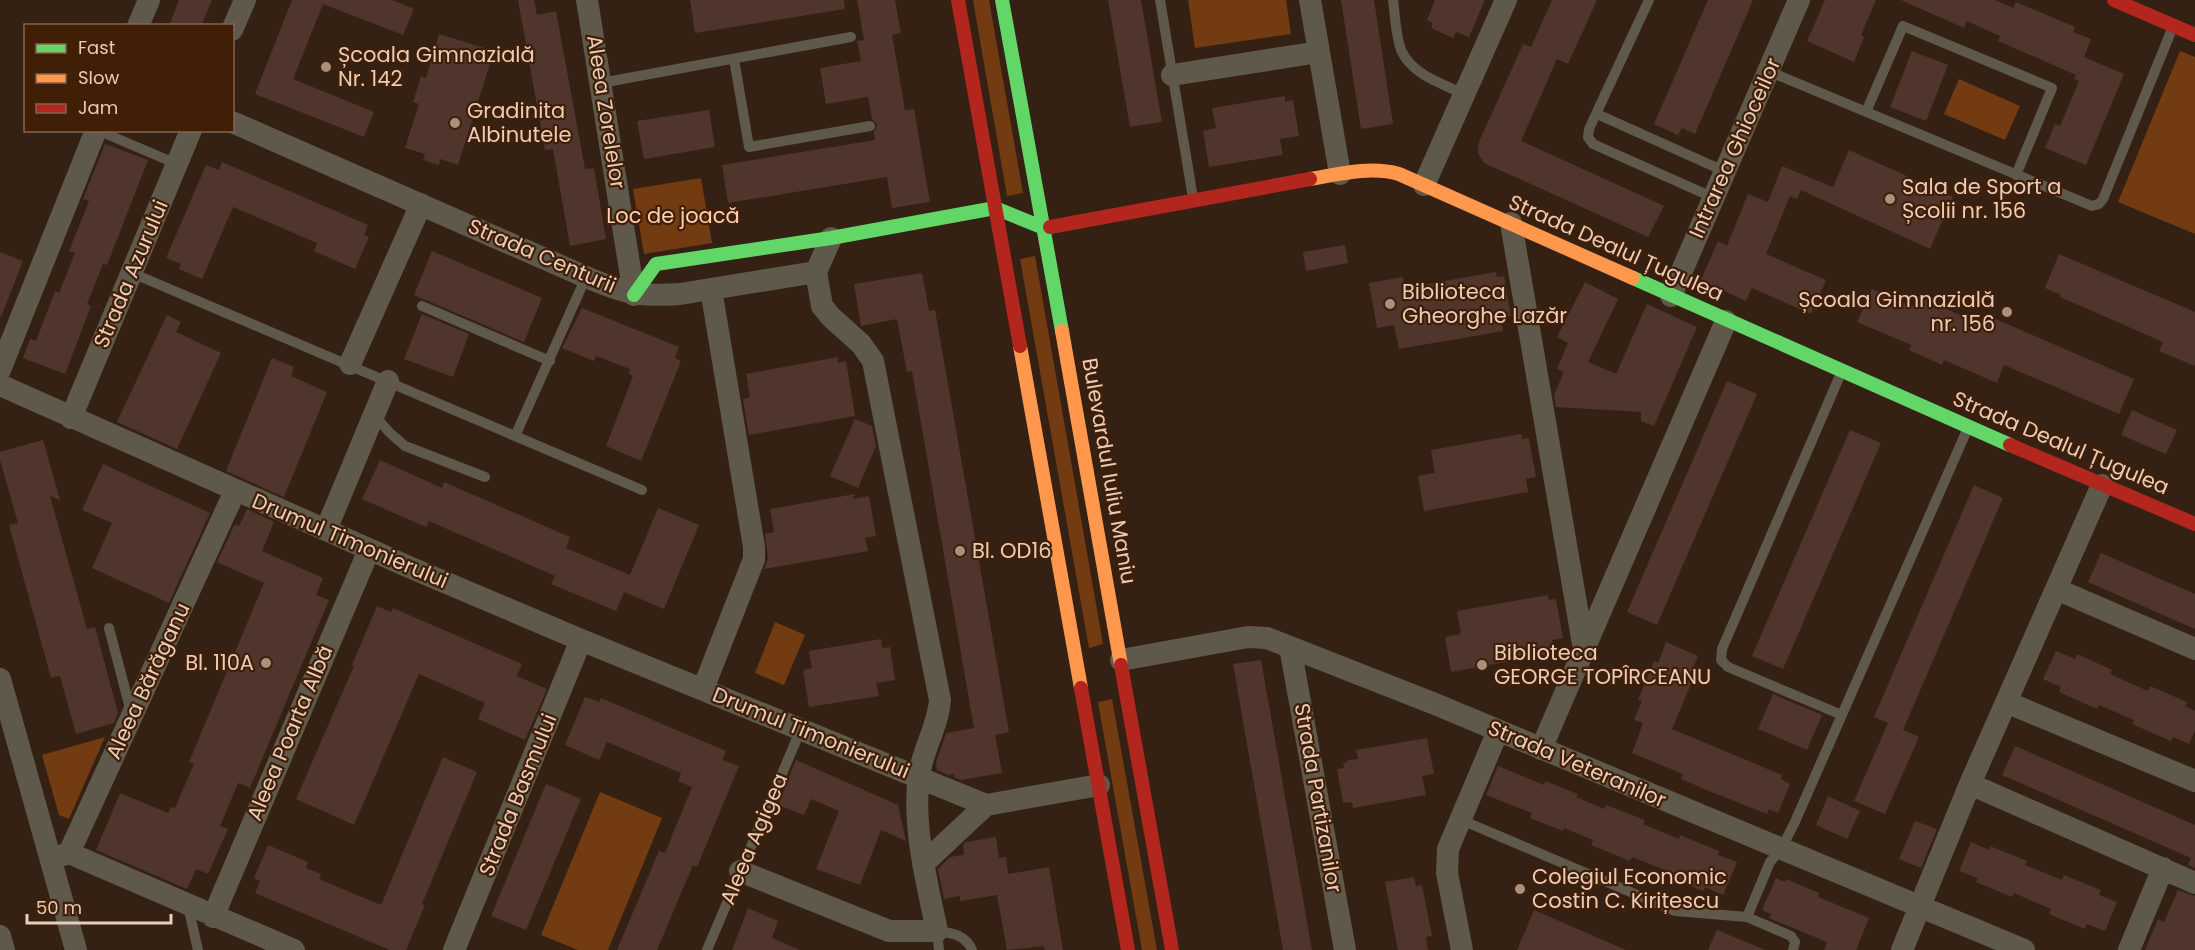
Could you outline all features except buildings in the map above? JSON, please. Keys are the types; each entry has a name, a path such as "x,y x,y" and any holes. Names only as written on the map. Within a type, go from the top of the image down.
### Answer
{"main road":[{"path":"958,0 1128,950"},
{"name":"Bulevardul Iuliu Maniu","path":"1002,0 1172,950"},
{"path":"2127,3 2195,35"},
{"name":"Strada Dealul Țugulea","path":"1044,228 1340,174 1384,170 1399,174 1726,321 2195,524"},
{"path":"995,208 1044,228"},
{"name":"Strada Centurii","path":"634,295 656,264 831,238 995,208"}],"street":[{"path":"139,24 149,0"},
{"path":"234,25 245,0"},
{"name":"Aleea Zorelelor","path":"588,0 634,295"},
{"path":"1310,0 1340,174"},
{"path":"1424,185 1506,0"},
{"name":"Intrarea Ghioceilor","path":"1671,296 1799,0"},
{"path":"1172,75 1318,52"},
{"name":"Strada Centurii","path":"234,123 586,277 634,295"},
{"path":"0,369 95,132"},
{"name":"Strada Azurului","path":"71,418 189,132"},
{"path":"350,364 420,204"},
{"path":"1511,223 1584,650"},
{"path":"740,871 889,931 938,941 923,864 919,777 923,754 939,714 940,700 873,361 861,344 822,306 816,272 831,238"},
{"path":"634,295 660,296 816,272"},
{"name":"Drumul Timonierului","path":"704,689 754,559 754,547 711,289"},
{"path":"1541,749 1726,321"},
{"path":"326,530 388,381"},
{"name":"Drumul Timonierului","path":"0,385 369,550 581,640 986,805"},
{"path":"1902,950 1970,784 2102,485"},
{"name":"Aleea Bărăganu","path":"60,856 132,715 235,490"},
{"name":"Aleea Poarta Albă","path":"213,917 369,550"},
{"path":"2056,589 2195,649"},
{"name":"Strada Veteranilor","path":"1120,660 1257,636 1290,647 1498,731 2024,950"},
{"name":"Strada Basmului","path":"454,950 581,640"},
{"name":"Strada Partizanilor","path":"1290,647 1345,950"},
{"path":"0,679 60,856 76,950"},
{"path":"2006,702 2195,781"},
{"path":"1462,950 1447,873 1448,849 1498,731"},
{"path":"1970,784 2195,883"},
{"path":"923,864 986,805 1099,785"},
{"path":"60,856 294,950"},
{"path":"2129,950 2163,868"},
{"path":"0,936 4,950"}],"lane":[{"path":"1160,0 1194,201"},
{"path":"1393,0 1401,51 1409,63 1421,74 1464,94"},
{"path":"1649,0 1589,129 1588,137 1593,144 1712,197"},
{"path":"1866,112 1903,26 2052,88 2016,175"},
{"path":"1768,71 2086,205 2099,204 2103,200 2174,26"},
{"path":"601,83 851,37"},
{"path":"734,59 749,147 870,126"},
{"path":"1596,114 1724,171"},
{"path":"101,132 177,164"},
{"path":"132,273 642,489"},
{"path":"516,434 586,277"},
{"path":"422,306 550,361"},
{"path":"1842,715 1728,667 1721,660 1722,649 1843,370"},
{"path":"374,415 405,446 485,477"},
{"path":"1747,917 1770,862 1781,849 1842,715 1969,427"},
{"path":"109,628 132,715"},
{"name":"Aleea Agigea","path":"707,950 801,729"},
{"path":"1459,819 1675,911 1747,917 1791,936 1795,942 1793,950"},
{"path":"188,906 198,950"},
{"path":"938,941 954,933 966,940 972,950"}],"green space":[{"path":"973,0 989,0 1023,193 1007,196"},
{"path":"1188,0 1286,0 1291,34 1195,48"},
{"path":"2180,51 2195,57 2195,234 2118,202"},
{"path":"1959,79 2020,106 2005,140 1944,114"},
{"name":"Loc de joacă","path":"701,178 712,243 644,254 633,189"},
{"path":"1035,256 1103,644 1089,648 1020,259"},
{"path":"775,622 805,635 784,685 755,673"},
{"path":"1112,699 1157,950 1142,950 1098,702"},
{"path":"105,737 69,819 59,815 42,755"},
{"path":"600,792 662,818 608,950 578,950 541,935"}],"traffic: fast":[{"path":"1002,0 1062,331"},
{"path":"634,295 656,264 831,238 995,208 1044,228 1050,227"},
{"path":"1633,278 2010,445"}],"traffic: slow":[{"path":"1310,179 1366,171 1399,174 1633,278"},
{"path":"1062,331 1121,665"},
{"path":"1020,346 1081,688"}],"traffic: jam":[{"path":"958,0 1020,346"},
{"path":"2114,0 2195,35"},
{"path":"1050,227 1310,179"},
{"path":"2010,445 2195,524"},
{"path":"1121,665 1172,950"},
{"path":"1081,688 1128,950"}],"place":[{"name":"Școala Gimnazială Nr. 142","path":"326,67"},
{"name":"Gradinita Albinutele","path":"455,123"},
{"name":"Sala de Sport a Școlii nr. 156","path":"1890,199"},
{"name":"Biblioteca Gheorghe Lazăr","path":"1390,304"},
{"name":"Școala Gimnazială nr. 156","path":"2007,312"},
{"name":"Bl. OD16","path":"960,551"},
{"name":"Bl. 110A","path":"266,663"},
{"name":"Biblioteca GEORGE TOPÎRCEANU","path":"1482,665"},
{"name":"Colegiul Economic Costin C. Kirițescu","path":"1520,889"}]}
